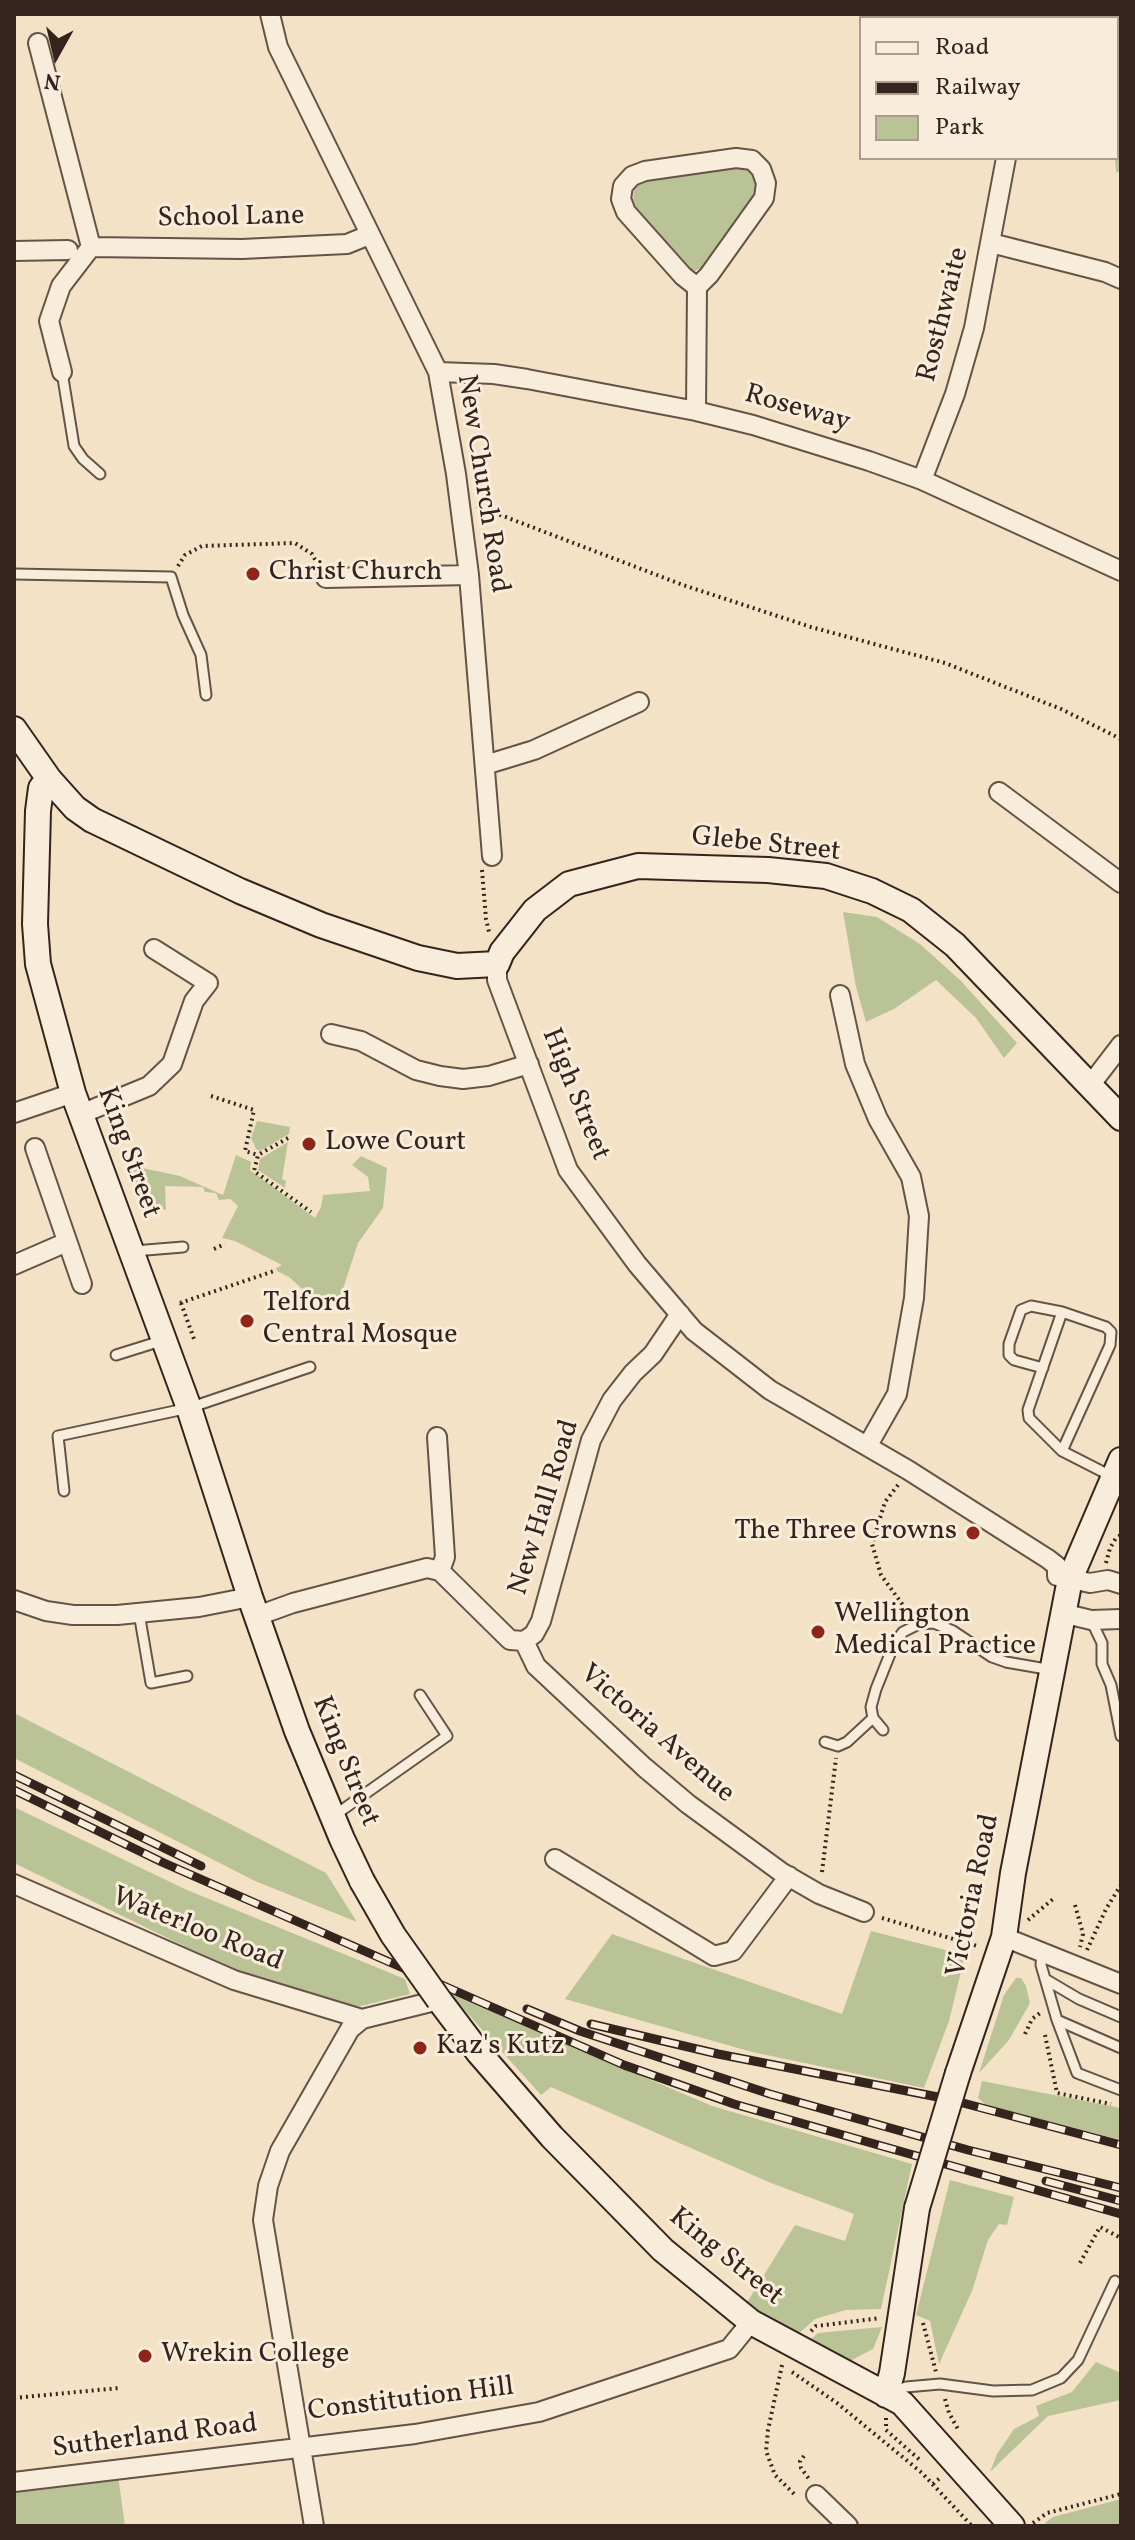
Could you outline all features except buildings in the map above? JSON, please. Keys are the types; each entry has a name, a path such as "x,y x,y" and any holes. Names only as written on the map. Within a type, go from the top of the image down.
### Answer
{"street":[{"name":"New Church Road","path":"272,15 278,47 438,372 469,575 492,856"},
{"path":"38,43 91,247 61,286 49,321 62,372"},
{"path":"696,411 697,287 764,198 766,183 761,169 752,160 736,158 645,171 632,176 623,186 621,199 626,212 683,276 697,287"},
{"name":"Rosthwaite","path":"922,480 955,394 974,328 1006,160"},
{"name":"School Lane","path":"91,247 257,248 347,244 369,235"},
{"path":"991,243 1105,272 1121,279"},
{"path":"14,251 68,250"},
{"name":"Roseway","path":"438,372 527,379 696,411 810,441 922,480 1121,571"},
{"path":"326,578 469,575"},
{"path":"485,765 534,750 639,702"},
{"path":"14,729 49,779 75,808 92,820 321,925 418,958 457,966 497,964"},
{"name":"King Street","path":"49,779 41,788 38,811 38,964 77,1103 189,1408 297,1731 362,1881 393,1935 479,2053 552,2137 663,2250 788,2356 902,2403 1012,2526"},
{"path":"999,792 1121,883"},
{"name":"Glebe Street","path":"497,964 502,952 535,910 569,884 638,866 768,870 826,876 872,891 911,910 955,945 1121,1118"},
{"path":"14,1113 77,1103 149,1086 172,1064 194,1001 208,983 154,949"},
{"name":"High Street","path":"497,964 497,980 568,1170 637,1264 694,1331 770,1390 908,1470 1048,1559 1057,1566 1057,1576 1070,1579"},
{"path":"840,995 855,1064 878,1119 911,1177 919,1216 914,1298 897,1394 868,1445"},
{"path":"331,1034 361,1041 416,1070 440,1076 463,1079 489,1076 529,1064"},
{"path":"1091,1084 1121,1045"},
{"path":"35,1148 82,1284"},
{"path":"14,1265 67,1242"},
{"name":"New Hall Road","path":"524,1641 534,1634 541,1621 591,1440 612,1400 653,1354 680,1314"},
{"path":"14,1600 46,1611 73,1615 253,1606 293,1603 427,1568 440,1571 445,1557 437,1437"},
{"name":"Victoria Road","path":"886,2395 917,2208 1004,1937 1013,1873 1070,1579 1117,1469"},
{"name":"Victoria Avenue","path":"440,1571 510,1640 524,1641 536,1666 688,1804 789,1876 819,1894 864,1912"},
{"path":"1070,1579 1090,1583 1108,1580 1121,1584"},
{"path":"1062,1613 1091,1620 1121,1619"},
{"path":"555,1859 714,1956 733,1951 789,1876"},
{"name":"Waterloo Road","path":"16,1890 234,1980 362,2019"},
{"path":"1004,1937 1119,1980"},
{"path":"362,2019 439,2000"},
{"name":"Constitution Hill","path":"362,2019 348,2032 280,2151 264,2209 263,2220 302,2449 415,2434 539,2412 729,2349 751,2322"},
{"path":"302,2449 314,2526"},
{"name":"Sutherland Road","path":"14,2482 302,2449"},
{"path":"816,2495 848,2526"}],"lane":[{"path":"62,372 74,446 100,474"},
{"path":"14,574 171,577 183,615 201,655 206,695"},
{"path":"131,1252 183,1247"},
{"path":"1043,1368 1014,1360 1009,1355 1009,1344 1021,1310 1031,1306 1062,1312 1106,1327 1111,1332 1110,1345 1062,1451"},
{"path":"1062,1312 1028,1410 1029,1418 1062,1451 1117,1469"},
{"path":"116,1355 164,1340"},
{"path":"64,1491 58,1436 189,1408 310,1367"},
{"path":"139,1613 151,1683 187,1676"},
{"path":"1091,1620 1102,1643 1102,1664 1111,1685 1121,1736"},
{"path":"883,1730 873,1718 871,1707 876,1689 894,1644 903,1632 916,1625 934,1623 953,1631 992,1657 1052,1670"},
{"path":"332,1816 447,1736 420,1695"},
{"path":"825,1742 838,1746 847,1742 873,1718"},
{"path":"1042,1952 1041,1965 1045,1979 1077,2073 1121,2090"},
{"path":"1045,1979 1079,1999 1121,2017"},
{"path":"1057,2020 1121,2048"},
{"path":"886,2395 906,2387 940,2384 993,2391 1032,2390 1061,2378 1078,2360 1115,2281"}],"path":[{"path":"459,500 683,585 811,627 945,663 1061,709 1121,739"},
{"path":"171,577 185,555 202,546 295,543 312,554 326,578"},
{"path":"492,856 481,866 486,919 497,964"},
{"path":"211,1096 254,1110 245,1151 258,1155"},
{"path":"288,1138 258,1155 254,1171 311,1212"},
{"path":"214,1249 225,1244"},
{"path":"194,1339 181,1303 274,1271"},
{"path":"908,1470 885,1502 872,1544 881,1575 916,1625"},
{"path":"1106,1565 1110,1548 1121,1535"},
{"path":"819,1894 838,1746"},
{"path":"1075,1905 1083,1934 1082,1955 1121,1885"},
{"path":"1026,1922 1053,1899"},
{"path":"864,1912 976,1946 1004,1937"},
{"path":"1025,2034 1032,2019 1040,2013"},
{"path":"1080,2263 1100,2227 1121,2238"},
{"path":"816,2495 807,2507 775,2475 766,2451 768,2430 788,2356 816,2326 900,2316"},
{"path":"788,2356 837,2403 922,2473 972,2526"},
{"path":"14,2398 119,2388"},
{"path":"1030,2526 1047,2513 1121,2494"}],"green space":[{"path":"1121,14 1121,173 1116,172 1115,160 1119,160 1119,16 1108,16"},
{"path":"735,167 746,169 754,176 756,196 704,267 688,270 636,207 634,191 638,184 647,181"},
{"path":"843,912 877,917 920,944 961,981 1017,1043 1004,1058 976,1018 936,980 894,1009 866,1022 856,987"},
{"path":"257,1121 290,1127 289,1134 260,1151 251,1138"},
{"path":"288,1142 282,1179 286,1181 285,1188 258,1170 260,1159"},
{"path":"236,1155 251,1162 250,1170 315,1218 323,1195 370,1191 368,1177 352,1165 361,1156 387,1168 383,1208 358,1243 339,1301 321,1306 289,1277 277,1271 276,1268 282,1265 235,1241 222,1238 238,1206 230,1199 219,1200 216,1193 205,1192 203,1187 165,1186 166,1210 141,1204 128,1165 180,1176 223,1195"},
{"path":"14,1713 326,1873 357,1922 255,1881 14,1758"},
{"path":"14,1807 187,1890 405,1979 410,1994 357,2007 235,1971 14,1863"},
{"path":"871,1931 965,1955 949,2021 924,2088 752,2052 565,1999 612,1934 842,2014"},
{"path":"1016,1978 1021,1978 1026,1986 1030,2003 1009,2040 979,2073 1004,1995"},
{"path":"450,1994 712,2106 912,2164 881,2309 846,2310 815,2319 794,2338 746,2304 795,2225 845,2241 854,2214 771,2183 551,2087 541,2095"},
{"path":"982,2081 1121,2108 1121,2140 986,2105 978,2098"},
{"path":"950,2180 1014,2197 1007,2225 999,2224 988,2240 972,2291 939,2364 930,2321 916,2315"},
{"path":"882,2327 873,2349 850,2361 823,2355 807,2343 818,2333"},
{"path":"1096,2362 1121,2373 1121,2400 1048,2416 990,2472 997,2454 1014,2429 1039,2416 1036,2406 1072,2392"},
{"path":"118,2476 125,2526 14,2526 14,2488"},
{"path":"1121,2499 1121,2526 1045,2526 1053,2517"}],"railway":[{"path":"14,1775 201,1866"},
{"path":"14,1790 164,1863 624,2065 734,2104 1121,2214"},
{"path":"527,2009 580,2031 770,2094 968,2150 1121,2188"},
{"path":"591,2024 718,2054 948,2099 1121,2145"},
{"path":"1046,2181 1121,2201"}],"place":[{"name":"Christ Church","path":"253,574"},
{"name":"Lowe Court","path":"309,1144"},
{"name":"Telford Central Mosque","path":"247,1321"},
{"name":"The Three Crowns","path":"973,1533"},
{"name":"Wellington Medical Practice","path":"818,1632"},
{"name":"Kaz's Kutz","path":"420,2048"},
{"name":"Wrekin College","path":"145,2356"}]}
